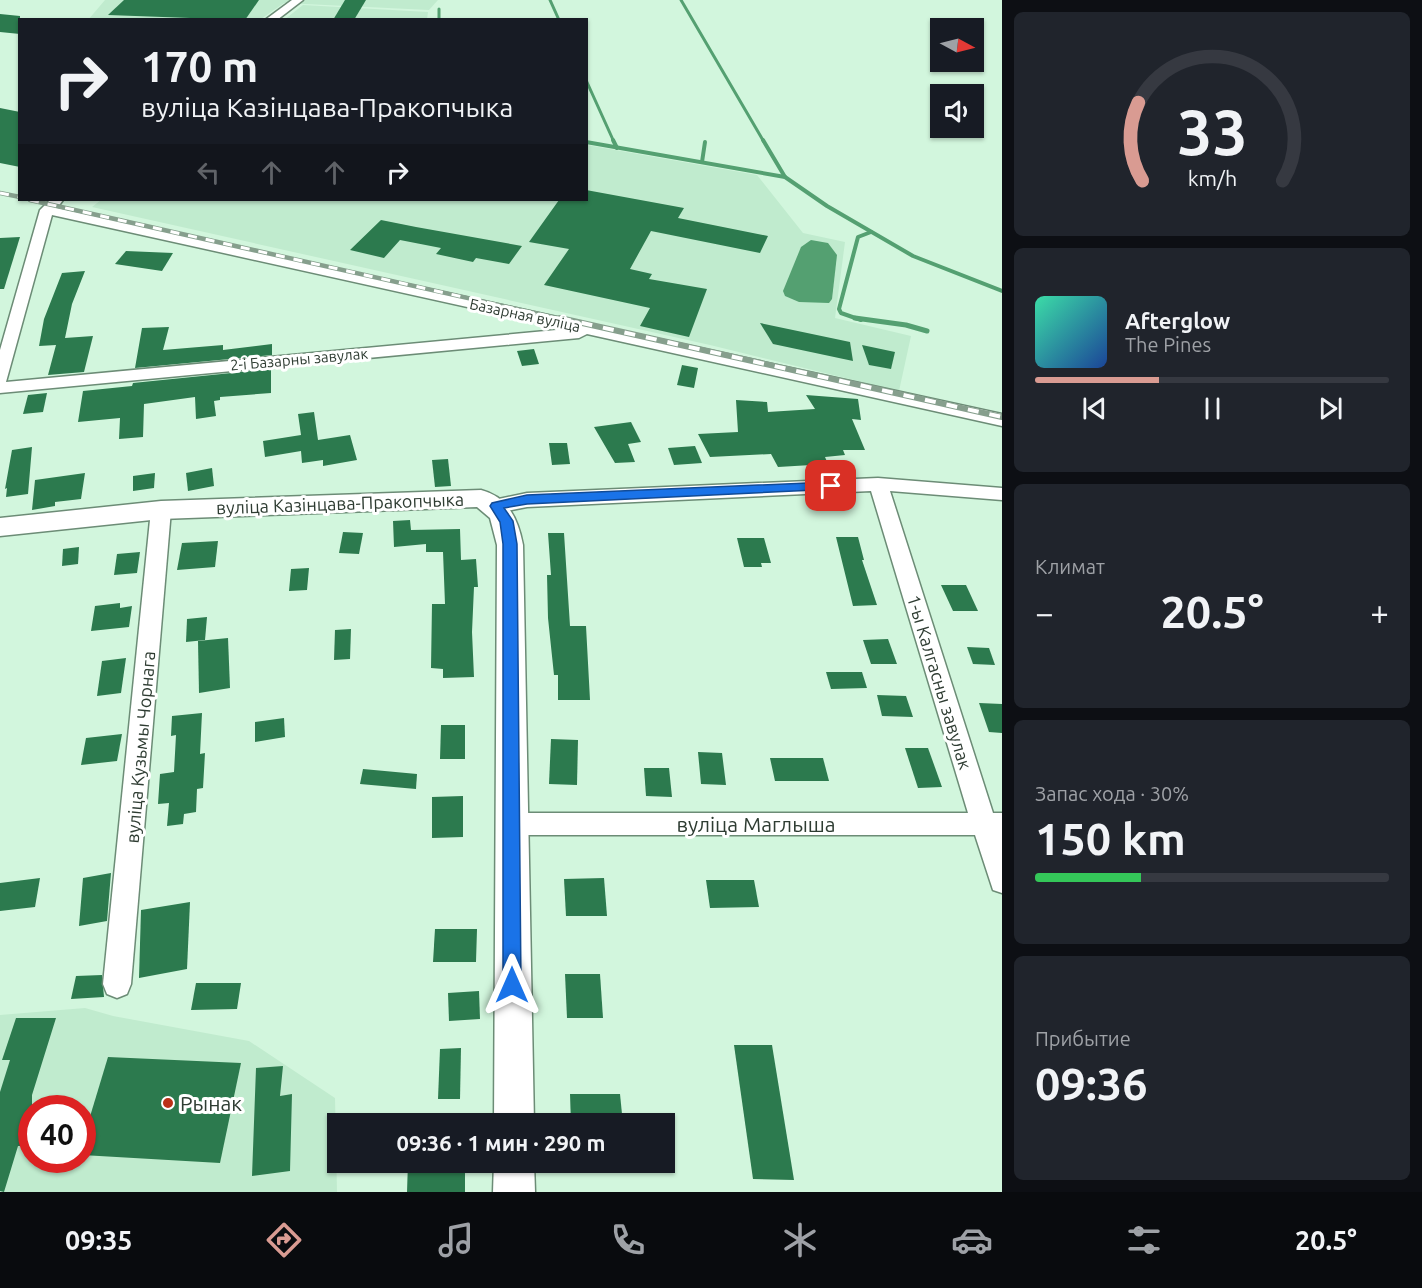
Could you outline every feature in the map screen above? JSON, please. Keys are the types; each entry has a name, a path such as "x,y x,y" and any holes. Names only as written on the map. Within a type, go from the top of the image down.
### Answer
{"street":[{"path":"273,18 298,0"},
{"name":"Базарная вуліца","path":"0,379 52,205 598,331 1002,420"},
{"name":"2-і Базарны завулак","path":"0,388 598,331"},
{"name":"вуліца Казінцава-Пракопчыка","path":"0,527 161,510 461,498 481,498 496,506 527,500 878,484 1002,494"},
{"name":"1-ы Калгасны завулак","path":"878,484 993,824 1002,881"},
{"path":"496,506 506,521 510,544 510,824 514,1113"},
{"name":"вуліца Кузьмы Чорнага","path":"117,984 142,738 161,510"},
{"name":"вуліца Маглыша","path":"510,824 993,824"},
{"path":"514,1173 514,1192"}],"shaded area":[{"path":"105,0 438,0 429,10 284,3 262,18 90,18"},
{"path":"303,5 428,12 427,18 287,18"},
{"path":"588,145 757,175 803,233 845,242 835,318 911,336 899,391 710,345 92,207 100,201 588,201"},
{"path":"811,240 828,243 837,255 832,299 829,303 799,302 785,296 783,291 801,247"},
{"name":"Рынак","path":"85,1008 113,1016 249,1041 335,1098 335,1113 327,1113 327,1173 337,1173 337,1192 0,1192 0,1015"}],"building":[{"path":"124,0 259,0 246,18 108,15"},
{"path":"345,0 366,0 355,18 334,18"},
{"path":"0,14 20,16 18,34 0,32"},
{"path":"0,108 18,112 18,167 0,163"},
{"path":"588,190 684,208 678,218 768,236 760,253 651,231 630,269 652,274 649,279 707,289 689,337 640,326 650,308 544,285 569,249 529,242 558,201 588,201"},
{"path":"381,220 522,246 509,264 476,258 473,262 436,254 441,248 400,240 384,258 350,250"},
{"path":"20,237 4,289 0,289 0,238"},
{"path":"126,251 173,253 162,271 115,264"},
{"path":"85,271 72,304 65,338 93,336 84,372 48,375 56,345 39,346 44,319 62,273"},
{"path":"760,323 850,342 853,361 773,344"},
{"path":"169,327 163,350 223,345 223,350 272,344 272,355 135,368 142,328"},
{"path":"862,345 895,352 891,369 869,365"},
{"path":"534,349 539,364 522,366 517,351"},
{"path":"682,365 698,368 694,388 677,385"},
{"path":"271,369 271,393 220,397 220,400 214,401 216,416 196,419 195,397 144,404 143,437 119,439 120,418 78,422 83,391 132,386 133,383"},
{"path":"47,393 43,412 23,414 28,395"},
{"path":"806,395 858,399 861,420 852,419 865,450 843,450 845,455 825,457 828,464 778,467 771,454 710,457 698,434 738,432 736,400 767,402 768,412 815,409"},
{"path":"314,412 318,440 350,435 357,460 323,466 323,460 302,463 301,451 265,457 263,441 301,435 298,414"},
{"path":"631,422 641,442 628,444 635,462 615,463 594,427"},
{"path":"549,443 567,443 570,464 552,465"},
{"path":"695,446 702,463 674,465 668,448"},
{"path":"32,447 28,494 6,497 7,488 5,489 12,450"},
{"path":"448,459 451,486 435,487 432,460"},
{"path":"212,468 214,486 188,491 186,473"},
{"path":"85,473 81,499 55,502 55,506 32,510 35,480"},
{"path":"155,473 154,488 133,491 133,476"},
{"path":"410,520 411,530 460,529 461,560 476,559 478,587 474,587 472,632 474,677 443,678 443,669 431,668 432,604 445,604 443,552 426,552 426,544 394,547 393,521"},
{"path":"343,532 363,533 359,554 339,553"},
{"path":"548,533 564,533 570,626 586,626 590,700 558,700 558,675 554,675 548,618 547,575 551,575"},
{"path":"836,537 858,537 864,560 862,560 877,605 853,606"},
{"path":"737,538 764,538 771,563 761,563 762,567 744,567"},
{"path":"218,541 215,567 177,570 182,543"},
{"path":"79,547 78,564 62,566 63,549"},
{"path":"140,552 137,573 114,575 117,554"},
{"path":"309,568 307,590 289,591 291,569"},
{"path":"941,585 966,585 978,611 953,611"},
{"path":"120,603 120,608 132,606 129,627 91,631 95,606"},
{"path":"207,617 205,640 186,642 187,619"},
{"path":"351,629 350,659 334,660 335,630"},
{"path":"228,638 230,688 199,693 198,641"},
{"path":"888,639 897,664 871,664 863,640"},
{"path":"967,647 989,648 995,665 973,664"},
{"path":"126,658 121,693 97,696 102,661"},
{"path":"826,672 862,672 867,688 831,689"},
{"path":"877,695 906,696 913,717 882,716"},
{"path":"979,703 1002,704 1002,733 989,732"},
{"path":"202,713 200,754 205,753 203,788 197,789 196,812 184,814 183,824 167,826 169,803 158,804 160,774 174,772 176,735 171,736 172,716"},
{"path":"284,718 285,737 255,742 255,722"},
{"path":"441,725 465,725 465,759 440,759"},
{"path":"122,734 117,761 81,765 86,738"},
{"path":"551,739 578,740 577,785 549,784"},
{"path":"905,748 928,748 942,787 918,788"},
{"path":"698,752 722,753 726,785 701,784"},
{"path":"770,758 823,758 829,781 775,781"},
{"path":"644,768 669,768 672,797 646,796"},
{"path":"363,769 417,774 416,789 360,784"},
{"path":"463,796 463,837 432,838 432,797"},
{"path":"111,873 107,921 79,926 83,878"},
{"path":"40,878 35,907 0,911 0,883"},
{"path":"604,878 607,916 566,916 564,879"},
{"path":"706,880 754,880 759,907 710,908"},
{"path":"190,902 187,969 139,978 141,910"},
{"path":"435,929 477,929 476,962 433,962"},
{"path":"565,974 600,974 603,1018 567,1018"},
{"path":"102,975 104,997 71,999 76,976"},
{"path":"196,983 241,983 237,1009 191,1010"},
{"path":"479,991 480,1019 449,1021 448,993"},
{"path":"16,1018 56,1018 32,1095 18,1095 18,1146 4,1192 0,1191 0,1092 10,1060 2,1060"},
{"path":"734,1045 772,1045 794,1180 753,1179"},
{"path":"461,1048 460,1099 438,1099 440,1049"},
{"path":"108,1057 241,1063 220,1163 96,1156 96,1097"},
{"path":"283,1066 280,1096 292,1094 290,1171 252,1176 256,1068"},
{"path":"570,1094 620,1094 622,1113 571,1113"},
{"path":"408,1173 465,1173 465,1192 407,1192"}],"waterway":[{"path":"550,0 558,18"},
{"path":"681,0 764,142"},
{"path":"439,9 439,18"},
{"path":"588,84 614,142"},
{"path":"763,140 785,177"},
{"path":"588,142 617,147"},
{"path":"614,142 617,147"},
{"path":"702,162 705,142"},
{"path":"617,147 785,177"},
{"path":"785,177 827,206 913,256 1002,291"},
{"path":"855,318 841,313 839,309 858,237 871,232"},
{"path":"855,318 906,325 927,331"},
{"path":"855,318 861,320"}],"railway":[{"path":"0,193 18,197"},
{"path":"34,201 566,320"},
{"path":"560,318 1002,417"}],"place":[{"name":"Рынак","path":"168,1103"}],"route":[{"path":"512,985 510,544 506,521 496,506 527,500 831,486"}]}
